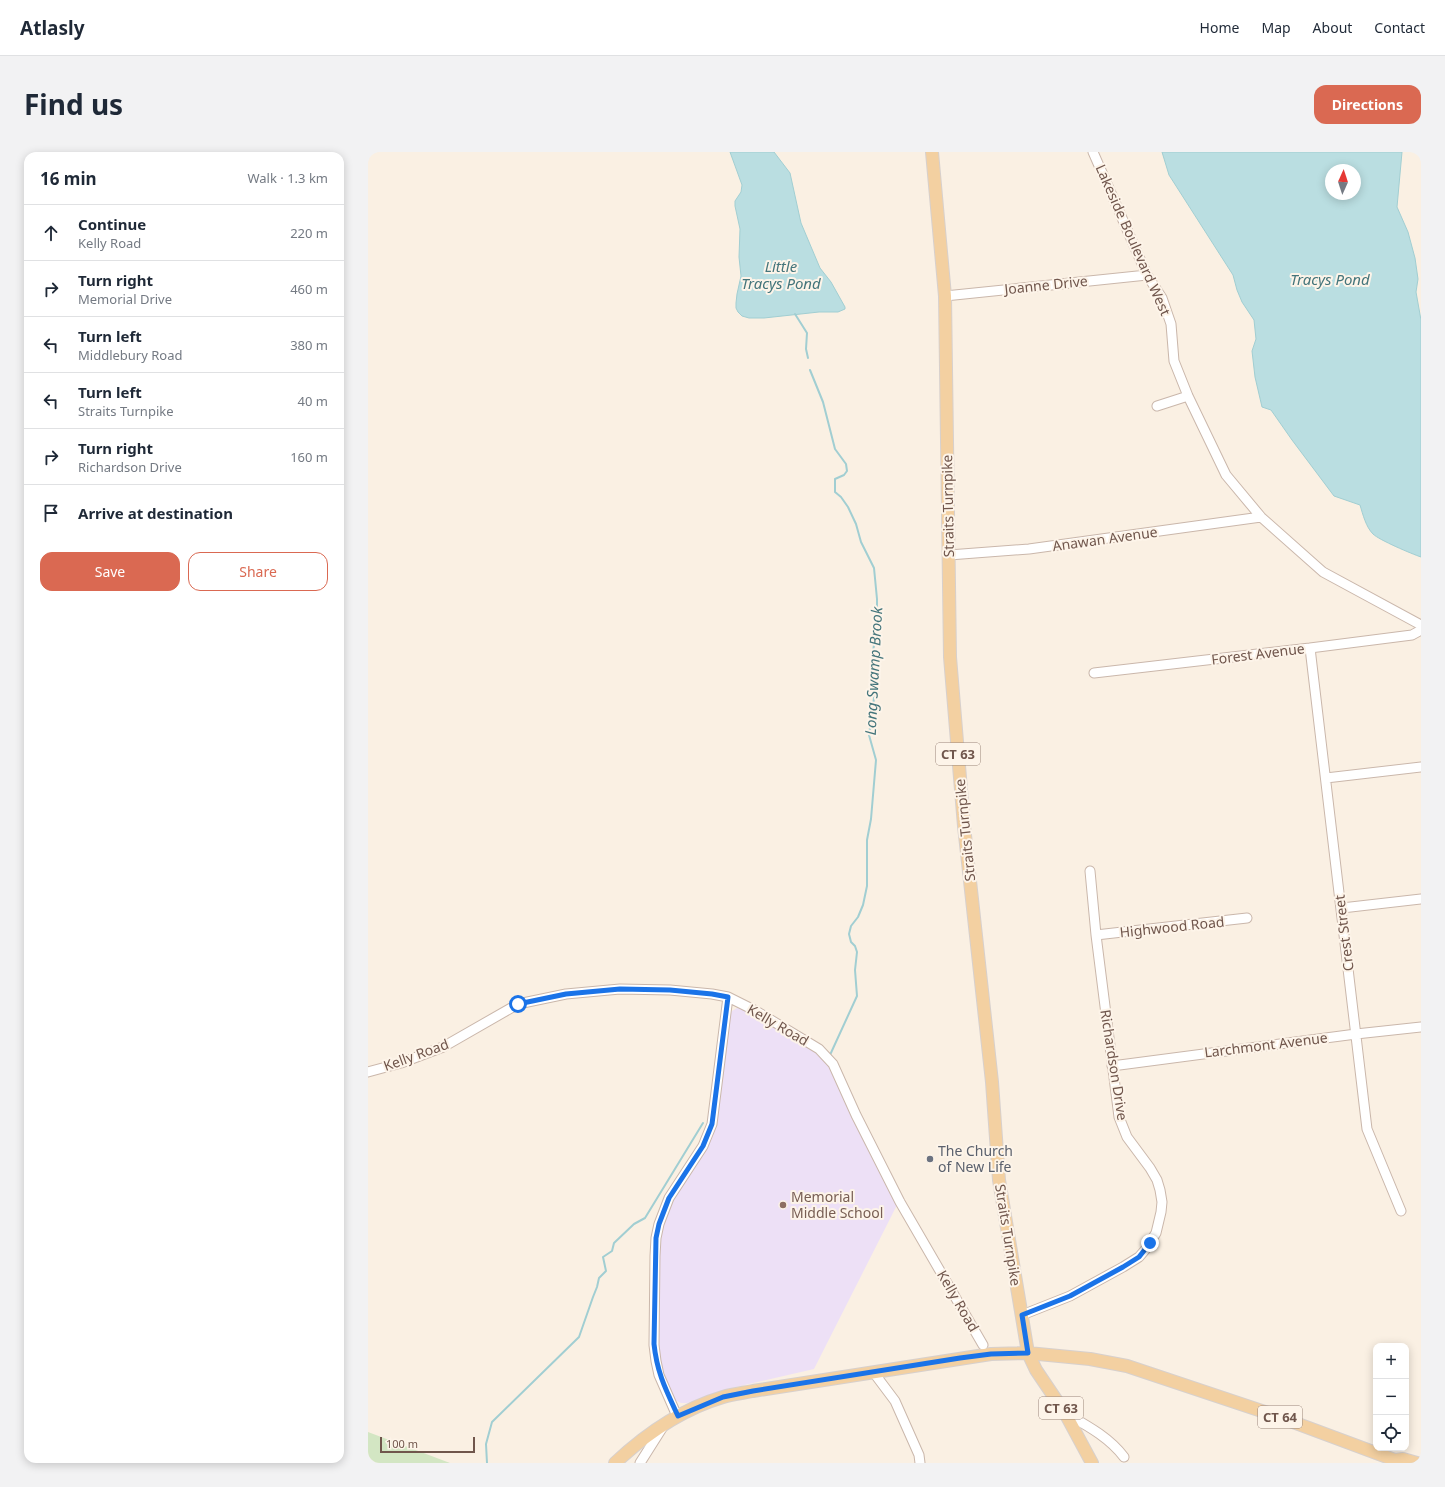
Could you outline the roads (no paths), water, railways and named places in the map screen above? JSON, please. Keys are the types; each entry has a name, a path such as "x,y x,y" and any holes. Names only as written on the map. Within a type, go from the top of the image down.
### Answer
{"main road":[{"name":"Straits Turnpike","path":"932,152 945,296 950,656 964,826 992,1082 999,1180 1028,1353 1036,1370 1065,1413 1091,1462"},
{"name":"CT 64","path":"616,1463 640,1441 665,1424 678,1416 723,1397 960,1358 991,1354 1028,1353 1090,1359 1127,1366 1286,1420 1396,1462 1405,1459 1417,1463"}],"street":[{"name":"Lakeside Boulevard West","path":"1093,152 1147,275 1162,298 1171,324 1174,361 1188,396 1226,476 1260,517 1323,572 1421,625"},
{"name":"Joanne Drive","path":"945,296 1147,275"},
{"path":"1157,406 1188,396"},
{"name":"Anawan Avenue","path":"949,555 1035,548 1260,517"},
{"name":"Forest Avenue","path":"1094,673 1412,635 1421,630"},
{"name":"Crest Street","path":"1310,648 1367,1129 1401,1211"},
{"path":"1326,778 1421,767"},
{"name":"Richardson Drive","path":"1022,1315 1070,1296 1139,1257 1146,1250 1156,1233 1161,1212 1162,1202 1157,1180 1127,1137 1119,1117 1096,935 1090,871"},
{"path":"1342,908 1421,898"},
{"name":"Highwood Road","path":"1096,935 1247,918"},
{"name":"Kelly Road","path":"368,1072 401,1063 443,1048 518,1004 566,994 620,989 670,990 728,997 819,1049 833,1064 856,1115 900,1202 983,1345"},
{"path":"678,1416 659,1375 656,1361 654,1344 656,1238 659,1224 669,1198 703,1146 712,1124 728,997"},
{"name":"Larchmont Avenue","path":"1112,1066 1421,1027"},
{"path":"874,1373 895,1401 919,1455 920,1463"},
{"path":"1065,1413 1106,1438 1124,1457"},
{"path":"640,1463 646,1451 661,1432 665,1424"}],"water":[{"name":"Little Tracys Pond","path":"730,152 774,152 790,173 801,223 820,268 831,282 845,309 838,312 819,312 764,318 749,318 742,316 738,312 736,303 741,276 739,257 740,229 735,201 741,192 742,185"},
{"name":"Tracys Pond","path":"1162,152 1402,152 1397,207 1408,232 1415,258 1418,279 1416,292 1421,320 1421,557 1376,537 1367,524 1360,505 1334,496 1271,410 1262,407 1255,377 1252,351 1256,339 1254,320 1242,302 1233,275 1169,175"}],"waterway":[{"name":"Long Swamp Brook","path":"795,314 807,333 806,349 808,358"},
{"name":"Long Swamp Brook","path":"810,370 823,402 835,449 846,464 847,471 844,475 835,479 835,492 841,497 848,507 856,524 861,542 874,568 877,599 877,625 871,665 876,683 869,735 876,760 871,819 867,840 867,886 863,905 858,917 851,926 849,934 851,942 855,946 857,952 855,970 857,996 830,1055"},
{"name":"Long Swamp Brook","path":"487,1463 486,1444 492,1422 579,1337 599,1278 606,1271 603,1257 612,1251 614,1243 634,1224 645,1218 703,1123"}],"place":[{"name":"The Church of New Life","path":"930,1159"},
{"name":"Memorial Middle School","path":"783,1205"}]}
